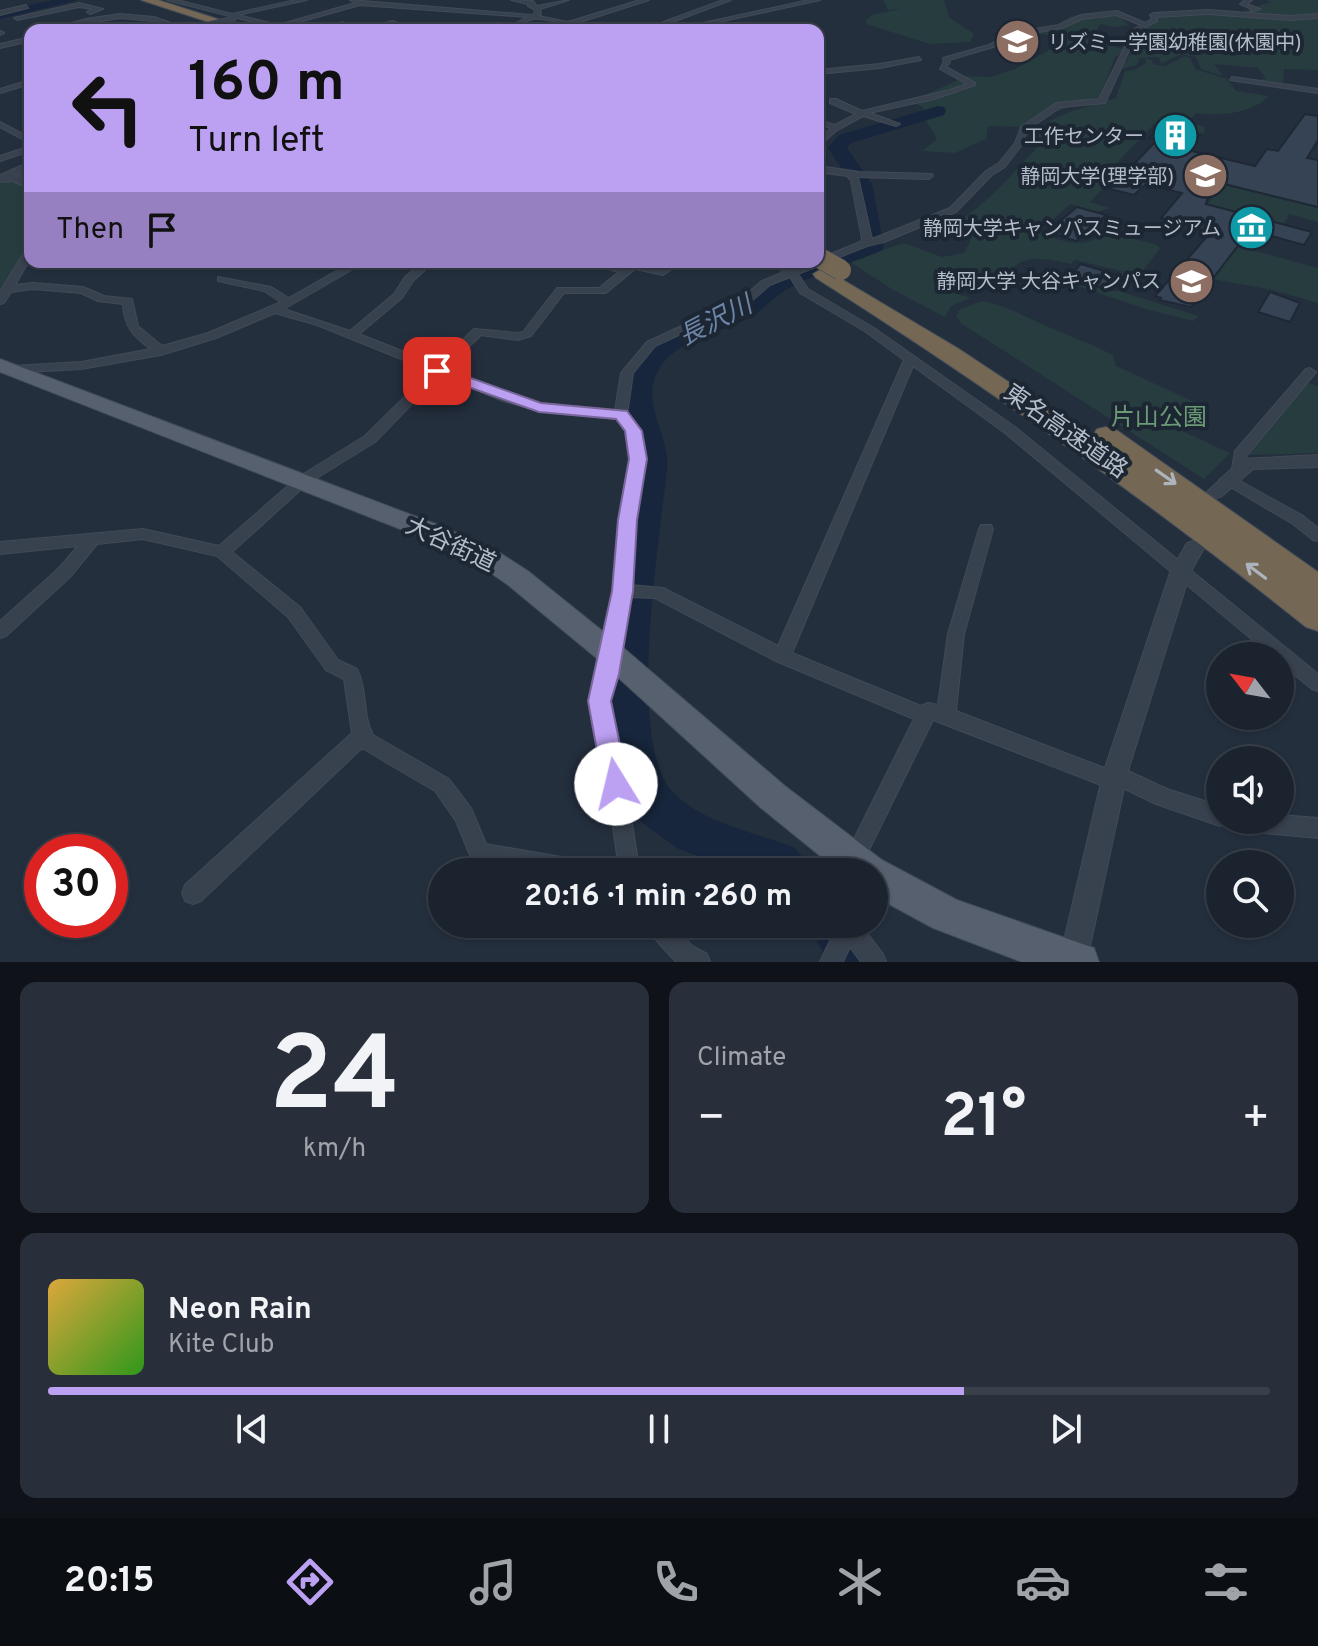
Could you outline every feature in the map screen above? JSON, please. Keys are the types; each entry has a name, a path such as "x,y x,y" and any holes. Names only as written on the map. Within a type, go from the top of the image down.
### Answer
{"highway":[{"path":"127,0 204,24"},
{"path":"146,0 226,24"},
{"name":"東名高速道路","path":"811,268 944,329 1046,394 1200,500 1318,589"},
{"name":"東名高速道路","path":"811,268 1017,395 1318,618"}],"main road":[{"name":"大谷街道","path":"4,368 432,532 488,558 518,578 610,654 773,797 850,858"},
{"name":"大谷街道","path":"888,886 946,914 1076,961"}],"street":[{"path":"5,3 20,0"},
{"path":"2,15 62,0"},
{"path":"169,0 265,24"},
{"path":"189,0 206,10"},
{"path":"258,0 271,6"},
{"path":"213,24 241,17 234,14 304,0"},
{"path":"514,0 533,3 530,5 536,12"},
{"path":"521,23 536,12 566,0"},
{"path":"570,23 646,0"},
{"path":"662,24 728,0"},
{"path":"703,24 817,0"},
{"path":"1236,13 1257,9 1243,4 1249,0"},
{"path":"289,24 357,1 536,12 574,24"},
{"path":"17,18 79,5 100,9 57,24"},
{"path":"824,138 834,127 865,112 973,84 942,68 947,62 945,59 991,46 1019,33 1060,27 1081,17 1117,13 1143,24"},
{"path":"824,262 953,210 989,173 1002,165 1019,143 1024,129 1059,105 1102,101 1130,40 1143,24 1154,21 1152,17 1155,14 1318,16"},
{"path":"2,15 38,24"},
{"path":"74,24 115,15 175,24"},
{"path":"521,23 526,24"},
{"path":"2,45 24,40"},
{"path":"2,45 24,50"},
{"path":"824,71 919,59"},
{"path":"1232,79 1318,91"},
{"path":"0,91 24,83"},
{"path":"833,101 840,107 865,112 893,123"},
{"path":"0,124 24,138"},
{"path":"824,124 834,127"},
{"path":"0,159 24,150"},
{"path":"0,178 24,168"},
{"path":"824,170 854,174 929,176"},
{"path":"854,174 867,239 865,244"},
{"path":"0,178 24,177"},
{"path":"14,178 24,183"},
{"path":"0,301 24,260"},
{"path":"4,368 43,370 161,351 275,310 349,268"},
{"path":"350,336 398,296 409,279 422,268"},
{"path":"613,268 626,271"},
{"path":"222,552 302,481 370,439 478,331 518,337 527,334 561,290 602,291 630,268"},
{"path":"643,268 663,272 669,268"},
{"path":"811,268 798,286 910,359 1010,430 1318,684"},
{"path":"621,415 627,373 651,344 746,300 766,283 811,268"},
{"path":"222,279 267,289 289,302"},
{"path":"7,289 33,286 83,290 102,299 128,301 129,323 161,351"},
{"path":"275,310 321,323 437,371 539,407 621,415 634,431 638,459 628,520 623,591 600,701 611,748 626,858"},
{"path":"782,656 910,359"},
{"path":"1227,480 1240,454 1310,372"},
{"path":"1227,480 1248,463 1318,461"},
{"path":"1227,480 1298,520 1318,536"},
{"path":"946,715 956,634 986,529"},
{"path":"0,548 143,534 222,552 294,612 332,665 351,674 357,685 358,730 366,741 442,785 464,815 479,853 508,858"},
{"path":"0,631 64,573 93,538"},
{"path":"1076,961 1114,778 1180,573 1194,548"},
{"path":"623,591 657,592 782,656 926,716"},
{"path":"870,858 928,711 1206,811"},
{"path":"193,893 362,736"},
{"path":"1294,826 1318,828"},
{"path":"670,938 684,954 699,962"},
{"path":"833,961 843,938"},
{"path":"856,938 875,962"}],"green space":[{"path":"883,0 944,0 949,17 974,34 970,42 930,44 866,24 866,20 874,14 902,9 888,10"},
{"path":"1267,0 1318,0 1318,70 1284,69 1283,83 1256,80 1266,79 1258,68 1214,64 1223,76 1201,69 1196,57 1181,54 1161,64 1159,57 1140,58 1137,65 1121,69 1135,47 1141,28 1158,16 1232,15 1271,2"},
{"path":"1102,11 1117,15 1129,25 1115,27 1101,24 1097,29 1104,43 1125,50 1115,57 1101,96 1038,118 1028,127 988,126 986,139 955,153 922,151 937,139 921,112 924,108 916,104 923,101 923,96 967,76 991,77 1017,68 1056,46 1059,36 1014,31 1056,25 1071,16"},
{"path":"1185,56 1190,58 1195,69 1227,79 1236,91 1269,96 1254,106 1235,112 1196,113 1188,122 1205,127 1204,134 1155,123 1115,165 1120,170 1090,202 1110,208 1097,212 1070,204 1039,232 1081,243 1104,232 1155,244 1160,248 1133,284 1119,279 1121,271 1075,260 1071,264 1031,259 1010,271 977,274 958,269 940,289 971,298 951,306 945,317 893,290 849,261 904,243 942,257 964,253 972,238 954,224 989,198 1010,177 1039,145 1039,132 1050,121 1116,98 1125,71 1146,63 1145,58 1153,60 1152,64 1165,66"},
{"path":"0,181 13,181 24,186 24,254 0,292"},
{"path":"1223,185 1318,208 1318,222 1289,214 1284,224 1213,206 1209,209 1205,207"},
{"path":"1233,245 1318,268 1318,303 1273,290 1212,279"},
{"path":"1066,277 1198,316 1194,321 1146,309 1060,280"},
{"name":"片山公園","path":"982,301 1006,308 1113,355 1116,366 1203,406 1182,431 1230,453 1204,479 962,324 956,317 960,309"},
{"path":"1307,382 1318,387 1318,453 1249,455 1255,442"}],"building":[{"path":"1305,114 1318,116 1318,140 1307,158 1318,160 1318,207 1212,181 1206,204 1312,232 1304,245 1250,230 1191,307 1159,300 1161,298 1155,296 1211,232 1161,218 1182,193 1146,184 1134,195 1110,189 1157,140 1149,138 1161,127 1200,135 1187,150 1255,166 1267,149 1278,151"},
{"path":"1077,207 1106,215 1076,241 1047,232"},
{"path":"1081,264 1117,275 1105,289 1068,277"},
{"path":"1270,292 1300,303 1290,322 1258,312"}],"waterway":[{"path":"0,15 72,0"},
{"name":"長沢川","path":"824,265 873,246 862,184 837,148 845,139 938,111"},
{"name":"長沢川","path":"760,858 693,832 672,819 656,806 636,771 630,734 631,628 653,457 637,398 642,375 662,348 682,336 743,311 780,283 818,268"},
{"name":"長沢川","path":"842,938 857,962"}],"place":[{"name":"リズミー学園幼稚園(休園中)","path":"1017,42"},
{"name":"工作センター","path":"1175,136"},
{"name":"静岡大学(理学部)","path":"1205,176"},
{"name":"静岡大学キャンパスミュージアム","path":"1252,228"},
{"name":"静岡大学 大谷キャンパス","path":"1192,281"}],"route":[{"path":"437,371 539,407 621,415 634,431 638,459 628,520 622,591 608,674 600,701 616,784"}]}
